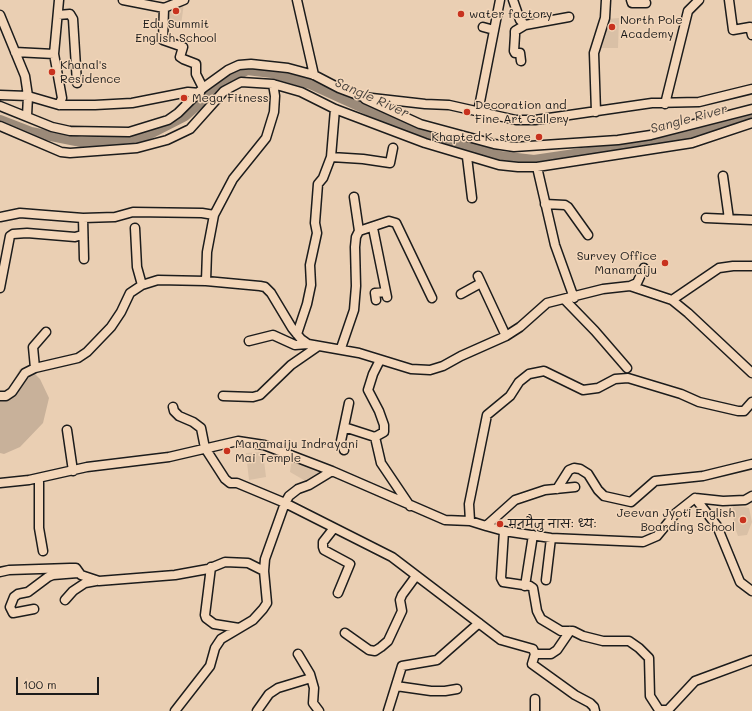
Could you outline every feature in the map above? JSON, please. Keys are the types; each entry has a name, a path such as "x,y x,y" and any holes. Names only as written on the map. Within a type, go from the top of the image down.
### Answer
{"street":[{"path":"59,0 54,54 62,98 59,105"},
{"path":"123,0 164,8 184,0"},
{"path":"297,0 314,75"},
{"path":"478,112 500,0"},
{"path":"513,0 520,20 525,25"},
{"path":"596,112 594,53 605,18 606,0"},
{"path":"631,0 632,4 646,3"},
{"path":"665,104 688,11 699,0"},
{"path":"729,0 734,30 750,27 752,35"},
{"path":"164,8 163,40 183,47 180,57 196,64 196,74 201,91"},
{"path":"58,15 70,14 73,19 77,83"},
{"path":"0,15 25,76 28,96 27,116"},
{"path":"521,61 520,53 515,53 514,51 514,35 518,28 525,25 569,17"},
{"path":"483,27 494,30"},
{"path":"15,52 54,54"},
{"path":"0,106 52,127 70,131 129,132 168,120 228,70 240,65 251,64 288,68 314,75 339,88 363,97 388,111 420,124 494,144 514,147 618,140 652,135 752,109"},
{"path":"0,126 61,152 76,153 137,148 167,140 190,129 224,91 241,82 273,84 301,92 336,109 425,143 467,157 499,165 537,167 692,143 752,123"},
{"path":"206,281 207,252 214,215 233,179 266,138 274,112 275,96 273,84"},
{"path":"363,97 424,104 448,105 516,120 535,120 652,103 665,104 699,102 752,89"},
{"path":"0,95 28,96 59,105 95,105 132,103 188,92 201,91"},
{"path":"296,334 307,304 311,285 310,265 317,233 315,223 318,184 323,178 331,157 336,109"},
{"path":"331,157 363,159 390,163 393,148"},
{"path":"467,157 472,198"},
{"path":"537,167 555,245 574,298"},
{"path":"723,176 729,219"},
{"path":"341,348 354,310 356,286 355,247 356,237 359,231 354,197"},
{"path":"545,204 565,205 568,207 588,235"},
{"path":"0,217 20,213 83,218 115,217 133,212 202,213 214,215"},
{"path":"83,218 82,235 84,259"},
{"path":"706,218 752,220"},
{"path":"359,231 373,228 389,221 396,223 432,298"},
{"path":"135,228 137,267 142,285"},
{"path":"373,228 387,295 375,293 376,300"},
{"path":"0,288 10,236 13,234 27,233 76,237 82,235"},
{"path":"672,300 719,268 752,266"},
{"path":"249,341 272,335 295,345 341,348 411,369 430,370 442,366 460,356 506,336 520,327 547,304 603,289 630,286 637,283 644,268"},
{"path":"461,294 479,279 506,336"},
{"path":"0,396 6,396 12,392 25,373 35,368 78,358 87,352 111,327 121,312 130,293 142,285 158,280 206,281 265,287 271,293 296,334 312,345"},
{"path":"630,286 672,300 752,373"},
{"path":"564,299 595,330 627,368"},
{"path":"35,368 33,347 46,332"},
{"path":"223,396 253,397 260,395 312,345"},
{"path":"344,427 375,437 384,432 384,425 368,390 372,374 380,360"},
{"path":"470,521 469,504 487,415 510,396 519,382 529,374 544,371 583,390 598,388 615,379 628,378 681,394 699,402 738,411 744,411 752,402"},
{"path":"344,450 341,441 349,402"},
{"path":"173,407 174,411 179,416 193,422 201,428 205,448 225,479 230,483 238,483 285,503 381,550 501,640 533,649 535,654 532,664 575,695 590,703 594,707 595,711"},
{"path":"67,430 73,471"},
{"path":"375,437 381,463 410,506"},
{"path":"0,483 169,457 238,441 264,445 445,520 470,521 504,531 551,538 643,542 657,536 676,513 695,498 723,501 745,500 752,496"},
{"path":"557,488 569,470 574,468 580,469 588,474 598,490 604,496 631,502 655,481 703,476 752,464"},
{"path":"175,711 210,666 215,648 221,639 253,620 264,609 266,603 264,571 265,559 285,503 289,496 298,489 309,485 332,472"},
{"path":"39,478 39,528 44,551"},
{"path":"486,526 515,500 546,490 575,487"},
{"path":"695,498 717,526 740,582 752,591"},
{"path":"334,528 323,542 324,550 350,564 338,593"},
{"path":"504,531 502,580 506,583 530,586 533,588 537,611 541,619 561,631 570,631 602,641 629,641 640,648 650,658 650,696 659,710 668,710 695,681 752,660"},
{"path":"525,586 533,535"},
{"path":"546,580 551,538"},
{"path":"65,600 73,591 85,583 175,575 211,568 225,562 248,563 264,571"},
{"path":"0,572 9,570 76,568 78,573"},
{"path":"211,568 205,615 206,618 214,624 239,628"},
{"path":"34,609 13,613 10,607 14,596 28,592 53,575 78,573 99,581"},
{"path":"346,633 369,650 375,651 388,642 402,611 400,600 402,595 416,576"},
{"path":"388,711 402,666 437,660 479,623"},
{"path":"535,654 551,654 557,650 570,631"},
{"path":"298,654 311,678 314,688 313,703 319,711"},
{"path":"258,711 269,694 278,688 311,678"},
{"path":"396,686 431,691 457,689"},
{"path":"535,699 535,711"}],"shaded area":[{"name":"Edu Summit English School","path":"184,3 181,25 167,20 169,8"},
{"name":"North Pole Academy","path":"619,18 618,48 602,48 607,19"},
{"path":"29,368 40,379 49,398 43,423 20,447 4,454 0,453 0,395 8,390 20,369"},
{"path":"263,452 266,477 249,480 246,453"},
{"path":"292,457 326,471 309,483 290,472"},
{"name":"Jeevan Jyoti English Boarding School","path":"733,505 749,508 752,522 747,535 738,536 734,525"}],"waterway":[{"name":"Sangle River","path":"0,120 31,132 81,142 140,139 185,116 223,83 247,70 272,73 310,84 409,129 500,156 534,160 670,140 752,116"}],"place":[{"name":"Edu Summit English School","path":"176,11"},
{"name":"water factory","path":"461,14"},
{"name":"North Pole Academy","path":"612,27"},
{"name":"Khanal's Residence","path":"52,72"},
{"name":"Mega Fitness","path":"184,98"},
{"name":"Decoration and Fine Art Gallery","path":"467,112"},
{"name":"Khapted K. store","path":"539,137"},
{"name":"Survey Office Manamaiju","path":"665,263"},
{"name":"Manamaiju Indrayani Mai Temple","path":"227,451"},
{"name":"Jeevan Jyoti English Boarding School","path":"743,520"},
{"name":"मनमैजु नासः ध्यः","path":"500,524"}]}
